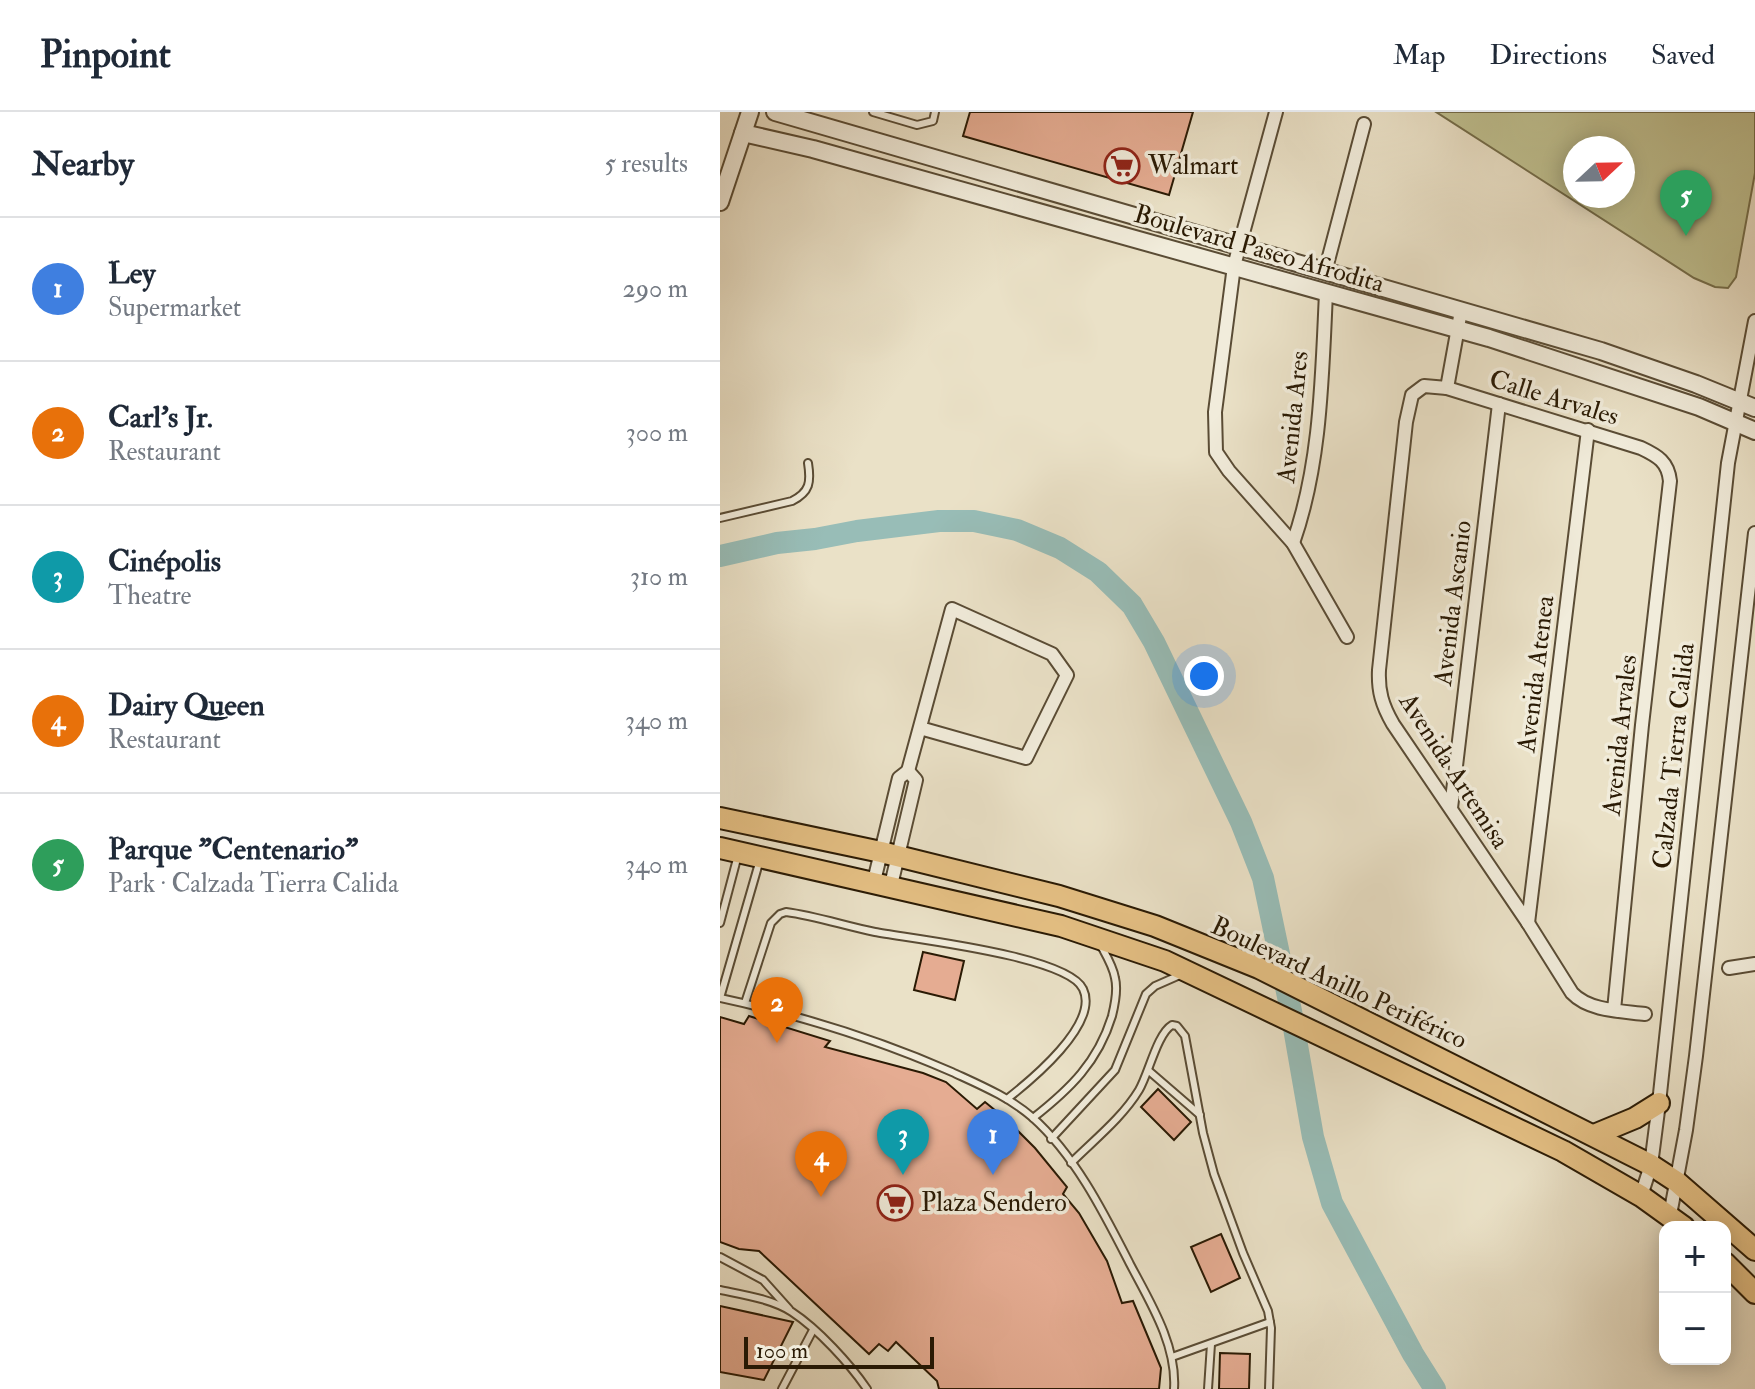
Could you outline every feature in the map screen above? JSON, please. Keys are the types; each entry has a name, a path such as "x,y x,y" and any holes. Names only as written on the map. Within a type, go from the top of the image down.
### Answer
{"main road":[{"name":"Boulevard Anillo Periférico","path":"720,818 889,854 1084,903 1155,926 1259,968 1651,1165 1677,1182 1755,1250"},
{"name":"Boulevard Anillo Periférico","path":"730,850 883,883 1096,937 1191,972 1563,1151 1641,1196 1677,1221"},
{"path":"1594,1135 1635,1118 1659,1103"},
{"path":"1731,1269 1755,1293"}],"street":[{"path":"720,202 750,112"},
{"path":"767,138 775,112"},
{"name":"Boulevard Paseo Afrodita","path":"775,112 1615,356 1747,405"},
{"path":"1276,112 1234,266 1215,412 1216,452 1293,543 1347,637"},
{"path":"1325,272 1364,124"},
{"name":"Boulevard Paseo Afrodita","path":"743,133 1457,329 1699,407 1755,431"},
{"name":"Avenida Ares","path":"1293,543 1308,494 1315,445 1326,293"},
{"path":"1447,388 1461,311"},
{"name":"Calzada Tierra Calida","path":"1641,1196 1651,1165 1659,1103 1718,549 1736,422 1747,405 1755,321"},
{"name":"Calle Arvales","path":"1424,386 1447,388 1588,430 1641,448 1661,458 1667,465"},
{"name":"Avenida Artemisa","path":"1424,386 1415,391 1409,402 1378,689 1393,724 1572,993 1588,1004 1645,1014"},
{"name":"Avenida Ascanio","path":"1451,808 1499,404"},
{"name":"Avenida Atenea","path":"1528,923 1588,430"},
{"name":"Avenida Arvales","path":"1614,1010 1670,481 1667,465"},
{"path":"1677,1221 1677,1182 1696,1056 1755,533"},
{"path":"883,883 889,854 890,815 899,778 908,771 952,609 1052,654 1067,675 1026,758 920,728"},
{"path":"889,854 906,819 916,780 908,771"},
{"path":"890,815 906,819"},
{"path":"1729,968 1755,964"}],"lane":[{"path":"873,112 917,125 933,121 935,112"},
{"path":"720,518 792,501 803,495 808,489 808,463"},
{"path":"720,923 730,850"},
{"path":"760,856 720,998 864,1038 915,1056 1007,1099 1033,1118 1071,1163 1120,1244 1159,1322 1172,1357 1174,1389"},
{"path":"745,1003 771,923 786,912 982,950 1063,973 1079,983 1086,996 1080,1018 1060,1053 1007,1099"},
{"path":"1033,1118 1083,1074 1106,1034 1117,989 1115,977 1096,937"},
{"path":"1051,1139 1115,1070 1146,994 1168,978 1191,972"},
{"path":"1071,1163 1128,1106 1149,1071 1163,1032 1172,1025 1177,1026 1185,1036 1214,1174 1243,1253 1264,1297 1270,1322 1269,1389"},
{"path":"1149,1071 1200,1115"},
{"path":"720,1257 763,1280 867,1389"},
{"path":"720,1290 752,1296 792,1312"},
{"path":"1172,1357 1270,1322"},
{"path":"782,1389 813,1330"},
{"path":"1208,1389 1211,1344"}],"green space":[{"path":"1436,112 1755,112 1755,173 1736,277 1728,288 1715,287 1694,278 1585,208 1635,208 1635,136 1563,136 1563,194"}],"building":[{"name":"Walmart","path":"970,112 1193,112 1169,195 963,136"},
{"path":"923,952 964,961 955,1000 914,990"},
{"name":"Plaza Sendero","path":"749,1016 830,1041 825,1047 946,1082 977,1109 985,1102 1007,1120 1067,1187 1063,1194 1079,1213 1107,1261 1122,1303 1133,1301 1161,1368 1159,1389 939,1389 937,1381 896,1342 888,1351 879,1344 869,1354 759,1251 739,1249 720,1242 720,1017 744,1024"},
{"path":"1158,1089 1191,1122 1174,1140 1141,1107"},
{"path":"1221,1234 1240,1278 1211,1292 1191,1247"},
{"path":"720,1306 793,1322 764,1380 720,1372"},
{"path":"1220,1353 1250,1354 1249,1389 1219,1389"}],"waterway":[{"path":"720,556 777,543 857,531 939,521 974,521 1017,530 1060,548 1098,572 1132,605 1154,642 1241,822 1263,878 1313,1137 1332,1203 1435,1389"}],"place":[{"name":"Walmart","path":"1122,166"},
{"name":"Parque \"Centenario\"","path":"1686,236"},
{"name":"Carl's Jr.","path":"777,1043"},
{"name":"Cinépolis","path":"903,1175"},
{"name":"Ley","path":"993,1175"},
{"name":"Dairy Queen","path":"821,1197"},
{"name":"Plaza Sendero","path":"895,1203"}]}
